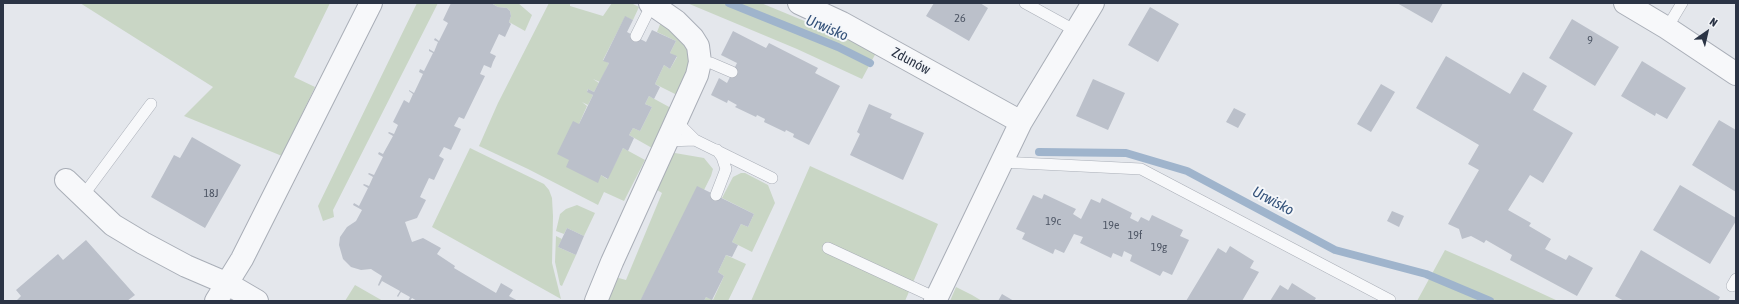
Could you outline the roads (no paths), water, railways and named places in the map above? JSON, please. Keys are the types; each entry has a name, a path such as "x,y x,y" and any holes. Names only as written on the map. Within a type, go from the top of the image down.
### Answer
{"street":[{"path":"222,293 242,259 371,3"},
{"path":"596,301 609,268 697,75 700,62 698,46 693,38 676,21 651,3"},
{"name":"Zdunów","path":"800,3 842,23 1021,122"},
{"path":"936,300 1021,122 1093,3"},
{"path":"1625,3 1667,28 1736,74"},
{"path":"66,180 82,197 113,225 186,266 222,293 257,301"}],"lane":[{"path":"636,36 651,3"},
{"path":"1026,3 1076,31"},
{"path":"1667,28 1682,3"},
{"path":"700,62 711,63 732,72"},
{"path":"82,197 151,104"},
{"path":"676,121 695,140 772,178"},
{"path":"667,141 695,140"},
{"path":"716,150 722,157 726,169 716,195"},
{"path":"1001,162 1141,169 1390,300"},
{"path":"828,248 936,300"}],"waterway":[{"name":"Urwisko","path":"729,3 838,47 870,63"},
{"name":"Urwisko","path":"1039,152 1126,153 1187,171 1335,250 1426,274 1490,301"}]}
